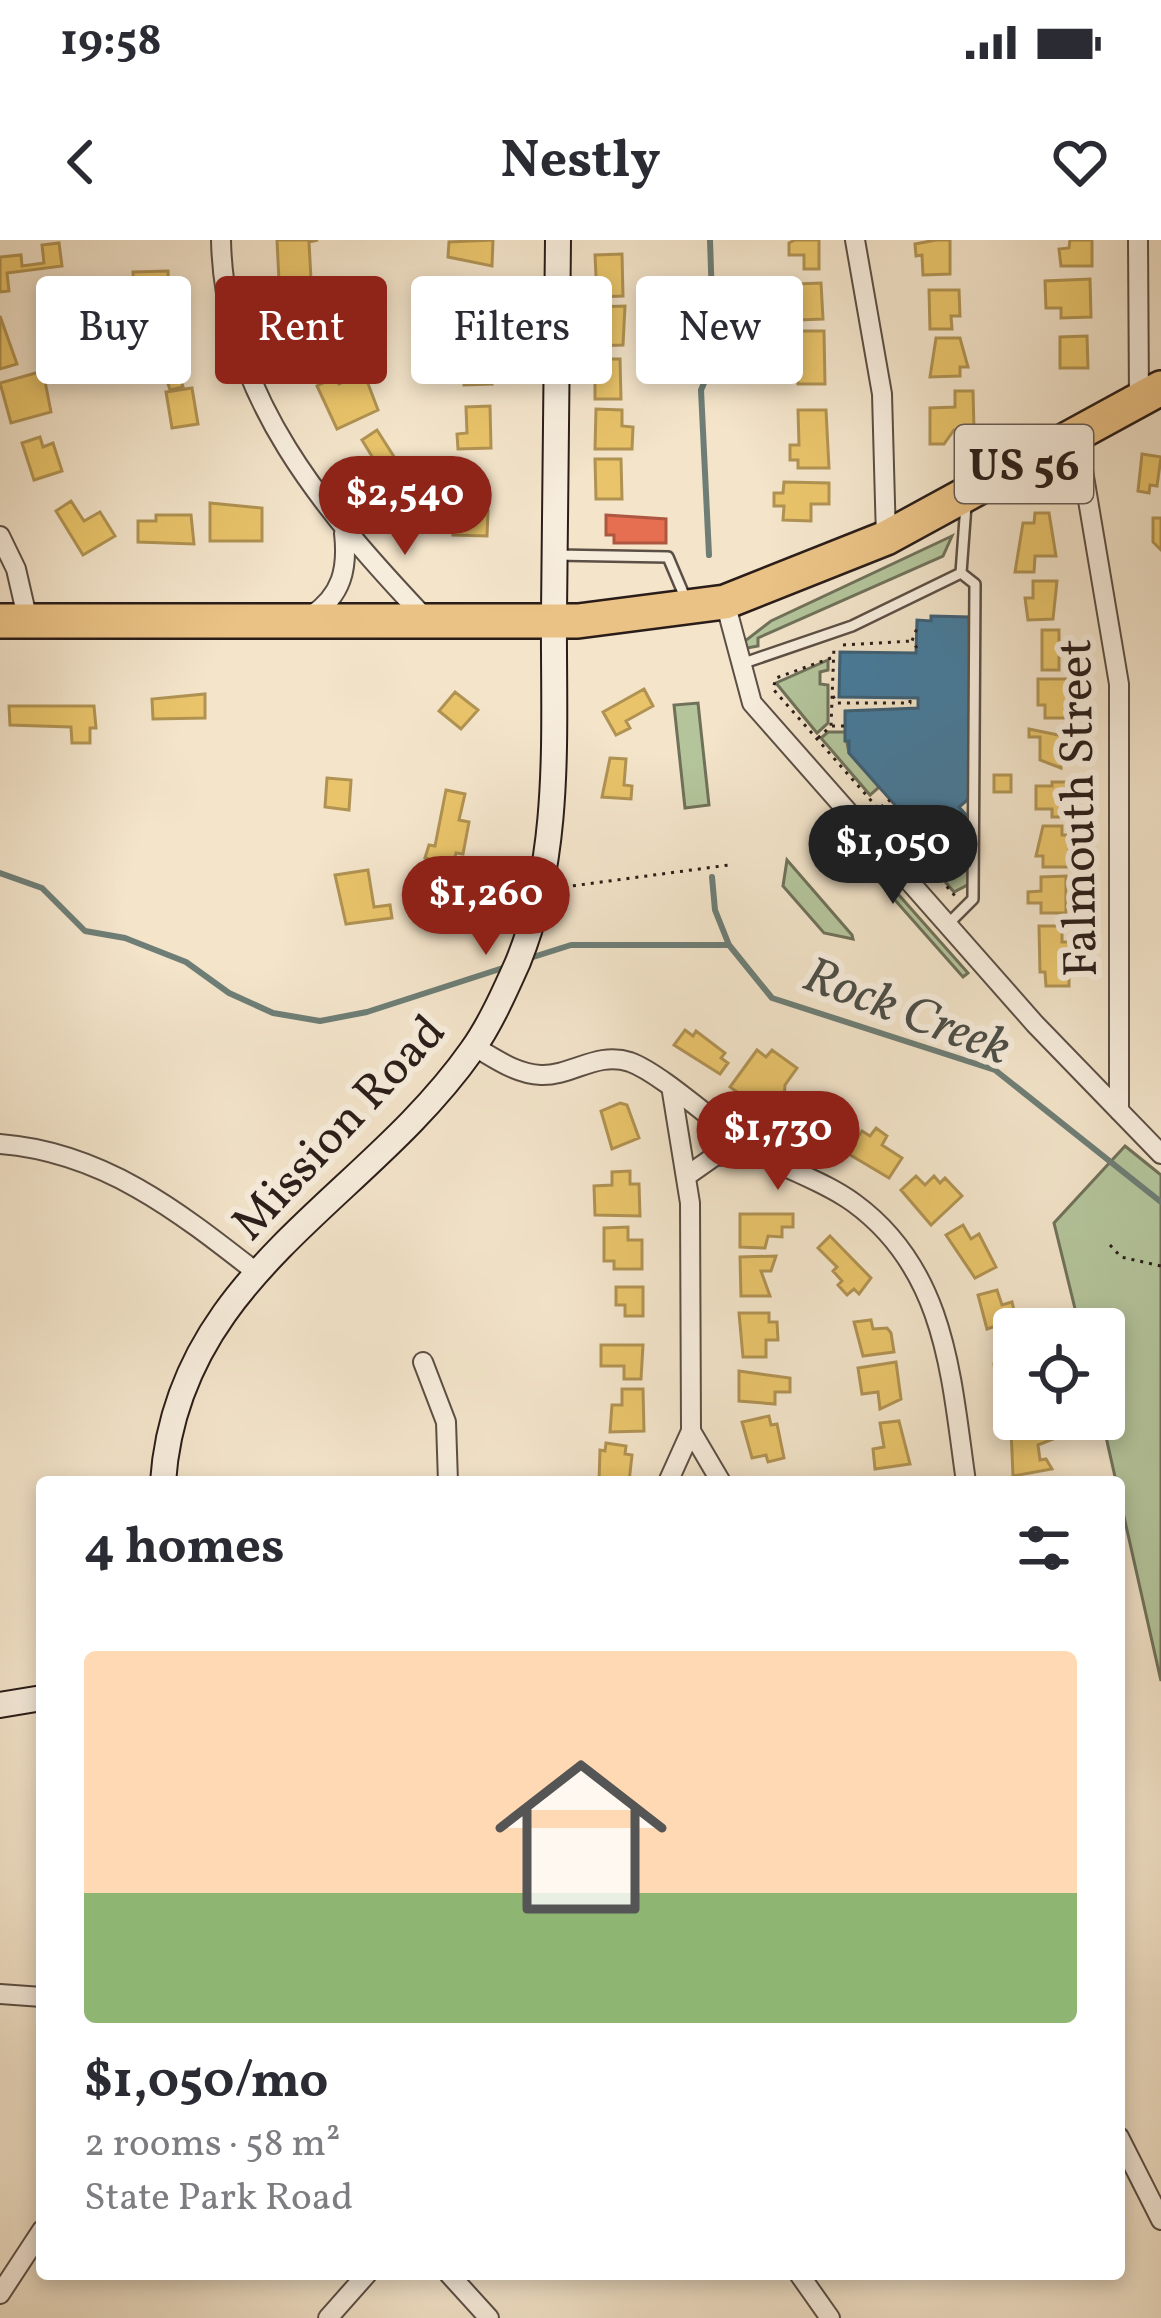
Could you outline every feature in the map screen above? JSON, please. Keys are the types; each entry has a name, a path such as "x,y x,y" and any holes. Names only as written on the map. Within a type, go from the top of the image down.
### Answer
{"highway":[{"name":"US 56","path":"14,621 554,621 725,602 886,538 1150,394"}],"main road":[{"name":"Mission Road","path":"164,1476 171,1425 193,1363 227,1305 431,1100 478,1041 549,893 558,240"},
{"path":"0,1705 36,1699"}],"street":[{"path":"221,240 253,386 307,483 344,533 427,620"},
{"path":"855,240 882,394 886,538"},
{"path":"1138,240 1150,394"},
{"name":"Falmouth Street","path":"1077,435 1120,684 1119,1111"},
{"path":"306,620 328,604 343,579 344,533"},
{"path":"0,536 16,569 14,621"},
{"path":"725,602 752,703 946,926 1161,1154"},
{"path":"478,1041 515,1070 541,1075 607,1059 627,1061 760,1154 854,1203 898,1246 918,1275 947,1349 965,1476"},
{"path":"671,1476 691,1431 688,1175 672,1092"},
{"path":"0,1144 47,1151 109,1171 169,1204 256,1272"},
{"path":"688,1175 715,1156 760,1154"},
{"path":"423,1362 446,1422 448,1476"},
{"path":"691,1431 717,1476"},
{"path":"0,1994 36,1997"},
{"path":"1125,2149 1161,2220"},
{"path":"0,2294 36,2239"},
{"path":"328,2318 362,2280"},
{"path":"454,2280 489,2318"},
{"path":"803,2280 830,2318"}],"lane":[{"path":"961,573 966,496"},
{"path":"555,555 668,557 689,609"},
{"path":"741,664 852,626 961,573"},
{"path":"946,926 973,899 975,584 961,573"}],"path":[{"path":"912,641 917,628"},
{"path":"818,738 830,726 831,658 839,645 912,641"},
{"path":"912,641 916,648"},
{"path":"831,658 776,678 773,686 965,908"},
{"path":"831,697 837,697 837,703 910,703 910,698"},
{"path":"830,726 845,726"},
{"path":"881,807 890,800"},
{"path":"549,893 729,865"},
{"path":"1110,1245 1121,1257 1161,1266"}],"green space":[{"path":"952,536 943,556 758,638 758,646 747,648 745,641 771,621"},
{"path":"828,660 828,670 820,672 820,684 828,685 828,723 817,733 776,683"},
{"path":"698,703 709,805 685,808 674,705"},
{"path":"828,732 845,732 849,753 879,787 870,795 821,738"},
{"path":"909,807 940,842 969,818 969,884 954,892 893,821"},
{"path":"852,842 968,973 963,977 848,847"},
{"path":"787,860 853,939 824,933 783,886"},
{"path":"1125,1146 1161,1175 1161,1681 1125,1521 1125,1476 1115,1476 1107,1440 1125,1440 1125,1308 1075,1308 1054,1223"}],"building: Homes":[{"path":"277,240 318,240 309,242 311,276 279,276"},
{"path":"493,240 492,266 448,257 449,242"},
{"path":"819,240 819,269 804,269 804,255 789,255 789,243"},
{"path":"950,240 950,274 923,275 922,255 916,256 915,244"},
{"path":"1070,240 1092,240 1092,266 1061,266 1059,249 1069,248"},
{"path":"59,243 62,266 7,273 9,291 0,292 0,257 21,255 22,266 44,263 42,245"},
{"path":"622,254 623,296 612,296 612,276 596,276 595,255"},
{"path":"168,271 168,276 133,276 133,272"},
{"path":"1090,279 1091,317 1061,318 1061,308 1046,308 1045,281"},
{"path":"821,283 823,319 803,320 803,284"},
{"path":"929,290 959,290 960,316 951,316 952,329 930,329"},
{"path":"612,306 625,306 623,345 612,345"},
{"path":"0,316 17,364 0,369"},
{"path":"803,331 824,331 825,384 803,384"},
{"path":"1087,336 1088,368 1060,368 1060,337"},
{"path":"936,338 960,338 968,367 960,367 960,376 930,377"},
{"path":"612,359 620,359 621,399 595,399 595,384 612,384"},
{"path":"36,373 36,384 46,384 51,412 11,423 0,383"},
{"path":"368,384 378,410 337,429 317,386"},
{"path":"192,388 198,424 172,428 166,392"},
{"path":"955,391 973,391 974,430 954,430 944,444 930,444 930,408 955,407"},
{"path":"490,406 491,448 458,449 457,434 467,433 466,407"},
{"path":"596,409 622,410 622,426 633,427 632,449 595,449"},
{"path":"798,410 826,410 829,468 798,468 798,460 790,460 790,445 799,445"},
{"path":"377,430 400,466 384,476 362,440"},
{"path":"40,437 43,447 53,443 62,471 34,480 22,443"},
{"path":"1142,454 1161,457 1157,486 1150,485 1149,493 1138,491"},
{"path":"595,459 621,459 622,499 596,499"},
{"path":"784,482 829,483 829,504 811,504 811,521 783,520 784,506 774,506 774,493 783,493"},
{"path":"71,501 84,521 100,512 115,536 83,555 56,511"},
{"path":"210,503 262,508 262,541 210,541"},
{"path":"426,509 488,511 487,536 453,535 453,526 426,526"},
{"path":"1035,513 1049,513 1056,556 1035,556 1034,572 1015,572 1023,523 1034,523"},
{"path":"156,515 191,515 194,544 138,542 138,521 156,521"},
{"path":"1153,518 1161,518 1161,550 1153,542"},
{"path":"1033,581 1057,581 1053,619 1028,620 1025,598 1033,598"},
{"path":"1042,630 1059,630 1059,670 1042,670"},
{"path":"1038,679 1069,679 1069,718 1045,718 1045,705 1038,705"},
{"path":"644,689 653,706 626,721 630,728 616,735 603,712"},
{"path":"455,692 478,710 461,729 439,711"},
{"path":"205,694 205,718 153,719 152,699"},
{"path":"9,706 94,706 96,728 90,728 90,743 72,743 71,727 10,725"},
{"path":"1029,729 1068,737 1068,760 1061,760 1061,768 1040,760 1040,737 1029,737"},
{"path":"610,758 626,759 624,785 632,786 631,799 602,797"},
{"path":"994,775 1011,775 1011,792 994,792"},
{"path":"327,778 351,780 349,810 325,807"},
{"path":"1052,782 1066,782 1065,817 1052,817 1052,809 1036,809 1036,786 1052,786"},
{"path":"446,790 465,794 459,820 469,822 463,854 456,853 453,866 425,858 429,845 435,846"},
{"path":"1043,826 1062,826 1062,835 1069,835 1069,867 1043,867 1043,856 1036,856"},
{"path":"368,870 374,907 390,905 392,918 346,924 335,875"},
{"path":"1066,876 1066,913 1041,913 1041,903 1028,903 1028,892 1041,891 1041,877"},
{"path":"1039,926 1062,926 1062,942 1069,942 1069,986 1046,986 1045,972 1040,972"},
{"path":"685,1030 693,1036 696,1031 725,1053 721,1058 728,1063 720,1074 674,1045"},
{"path":"757,1050 766,1057 772,1050 797,1068 785,1085 784,1100 768,1114 730,1087"},
{"path":"805,1093 822,1102 819,1115 827,1119 831,1112 843,1118 829,1145 789,1124"},
{"path":"627,1105 639,1138 612,1149 601,1111"},
{"path":"876,1128 887,1136 882,1145 902,1158 889,1178 847,1153 862,1131 870,1136"},
{"path":"630,1171 630,1184 639,1184 640,1216 595,1215 594,1186 612,1185 612,1172"},
{"path":"916,1176 925,1185 934,1176 940,1183 945,1178 962,1196 931,1225 901,1190"},
{"path":"740,1214 793,1214 793,1227 782,1227 782,1237 768,1236 765,1248 740,1247"},
{"path":"963,1225 971,1239 979,1234 996,1267 975,1278 946,1235"},
{"path":"628,1227 628,1240 642,1240 642,1269 614,1269 614,1261 604,1261 604,1228"},
{"path":"830,1236 871,1278 859,1294 854,1289 847,1295 838,1285 842,1281 833,1271 837,1267 818,1248"},
{"path":"776,1256 771,1271 761,1271 770,1296 741,1296 740,1257"},
{"path":"616,1287 643,1287 643,1316 625,1316 625,1305 616,1305"},
{"path":"997,1290 1002,1305 1012,1302 1013,1308 993,1308 993,1327 987,1329 978,1295"},
{"path":"739,1313 769,1313 769,1322 777,1322 778,1340 766,1340 766,1357 743,1357"},
{"path":"871,1320 873,1329 887,1328 891,1333 894,1352 863,1356 854,1322"},
{"path":"601,1345 643,1345 641,1379 624,1379 624,1366 601,1366"},
{"path":"896,1362 901,1399 880,1409 878,1392 862,1394 858,1368"},
{"path":"739,1371 790,1378 790,1392 775,1392 775,1404 739,1401"},
{"path":"622,1389 643,1389 644,1431 610,1432 612,1405 622,1405"},
{"path":"769,1416 771,1425 777,1424 784,1458 768,1462 766,1455 752,1458 742,1422"},
{"path":"899,1421 910,1464 875,1469 873,1449 884,1447 880,1423"},
{"path":"1011,1440 1050,1440 1038,1445 1040,1460 1046,1459 1052,1469 1013,1476"},
{"path":"606,1443 626,1446 625,1454 632,1455 630,1476 599,1476 600,1450 605,1451"}],"building: Shops":[{"path":"606,515 666,519 666,543 614,543 614,535 606,535"}],"building: Public":[{"path":"931,616 969,617 972,796 959,807 969,818 940,842 909,807 902,813 849,753 849,741 845,741 845,711 918,708 918,698 839,697 840,652 916,653 917,620 931,621"}],"waterway":[{"path":"709,555 701,390 714,360 710,240"},
{"name":"Rock Creek","path":"0,873 42,888 85,931 125,938 186,962 229,993 273,1013 320,1021 367,1012 506,967"},
{"path":"712,877 715,910 729,945"},
{"name":"Rock Creek","path":"530,958 571,945 729,945 772,998 995,1070 1161,1202"}]}
